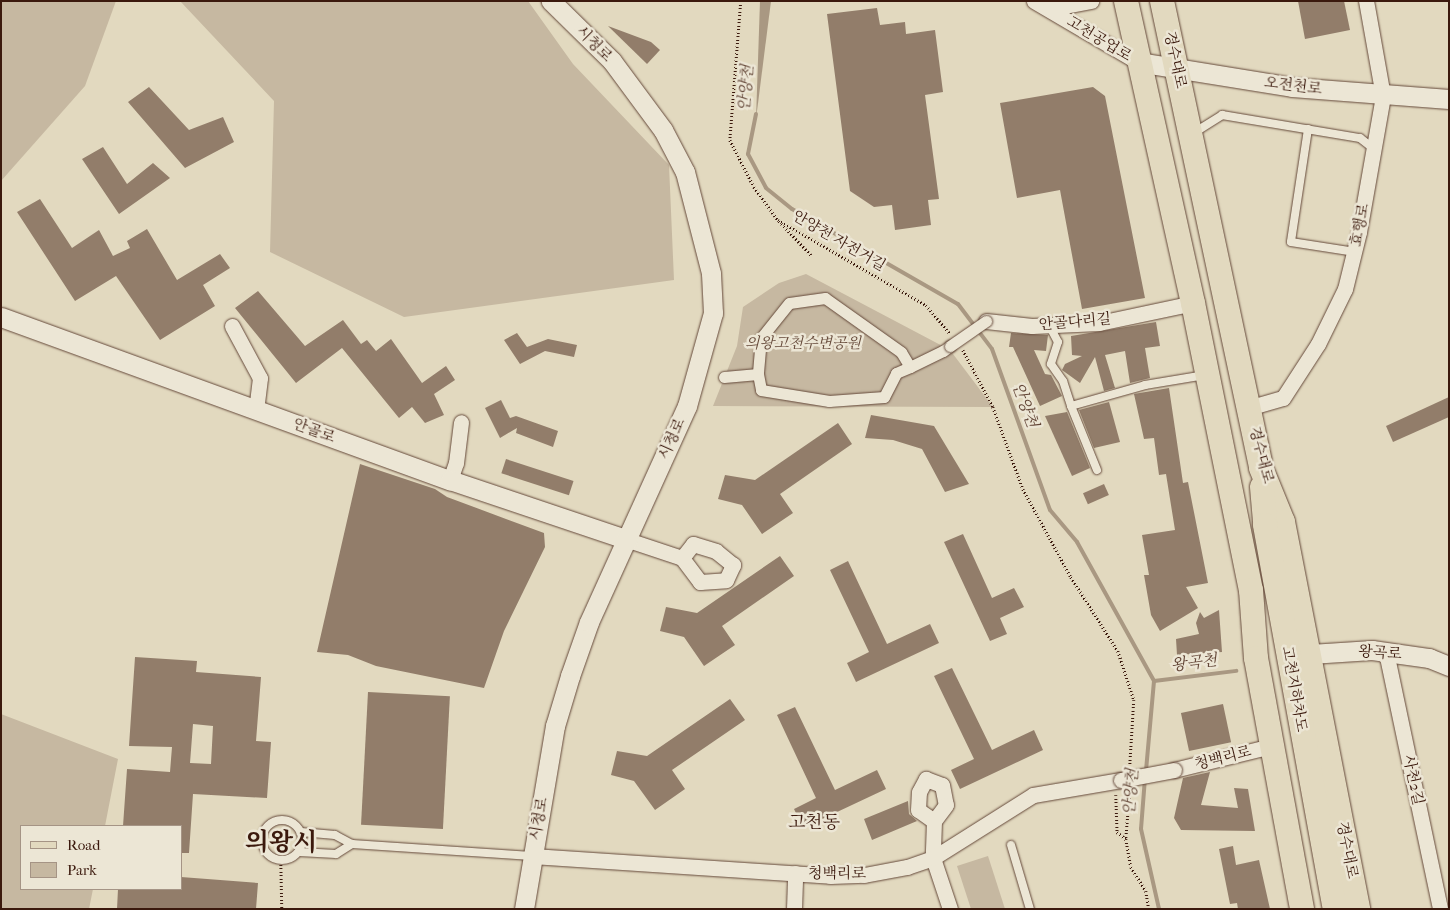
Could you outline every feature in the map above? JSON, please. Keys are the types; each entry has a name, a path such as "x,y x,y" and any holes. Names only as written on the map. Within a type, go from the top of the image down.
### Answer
{"main road":[{"path":"1126,1 1193,303 1251,590 1256,658 1302,909"},
{"name":"경수대로","path":"1162,1 1261,468 1283,522 1358,909"},
{"name":"고천지하차도","path":"1261,468 1265,525 1335,909"},
{"name":"고천지하차도","path":"1251,590 1274,663 1321,909"}],"street":[{"name":"시청로","path":"524,909 532,856 560,710 590,622 687,406 713,313 710,273 685,172 663,130 612,61 551,1"},
{"name":"고천공업로","path":"1034,1 1138,62"},
{"path":"1049,9 1090,1"},
{"name":"효행로","path":"1248,408 1283,398 1318,344 1342,296 1355,252 1383,96 1366,1"},
{"name":"오전천로","path":"1138,62 1292,87 1383,96 1449,99"},
{"path":"910,367 901,352 825,298 789,303 761,338 758,374 761,390 829,400 884,397 896,373 910,367 943,351 986,321"},
{"name":"안골다리길","path":"986,321 1049,325 1099,323 1193,303"},
{"name":"안골로","path":"1,318 450,480 628,540"},
{"path":"232,326 260,378 256,410"},
{"path":"724,377 758,374"},
{"path":"450,480 456,463 461,422"},
{"path":"628,540 682,558"},
{"name":"왕곡로","path":"1310,654 1372,650 1429,658 1449,666"},
{"name":"사천2길","path":"1386,652 1440,909"},
{"name":"청백리로","path":"532,856 796,874 864,875 907,868 933,858 1033,795 1174,770 1271,746"},
{"path":"934,822 933,858 950,909"},
{"path":"794,909 796,874"}],"lane":[{"path":"1191,135 1222,115 1360,138 1374,149"},
{"path":"1308,129 1291,242 1355,252"},
{"path":"1049,325 1058,342 1051,364 1063,380 1071,406 1097,470"},
{"path":"1071,406 1145,384 1207,375"},
{"path":"352,844 336,854 299,852 281,860 264,851 263,831 279,820 292,822 301,832 335,835 352,844 532,856"},
{"path":"299,852 301,832"},
{"path":"1011,845 1030,909"}],"path":[{"name":"안양천 자전거길","path":"741,1 730,140 754,187 778,220 926,304 951,335"},
{"path":"778,220 811,255"},
{"path":"958,343 970,358 992,407 1023,488 1071,577 1118,651 1134,700 1117,832 1126,839"},
{"path":"1124,779 1126,839 1130,866 1146,891 1149,909"},
{"path":"281,860 282,909"}],"green space":[{"path":"1,1 116,1 85,86 1,181"},
{"path":"180,1 528,1 573,64 669,165 674,280 404,317 270,252 274,101"},
{"name":"의왕고천수변공원","path":"806,274 950,350 993,407 713,406 737,346 743,307 779,283"},
{"path":"1,714 118,759 105,825 20,825 20,890 93,890 89,909 1,909"},
{"path":"988,856 1005,909 971,909 957,866"}],"shaded area":[{"path":"760,1 771,1 756,119"}],"building":[{"path":"1298,1 1344,1 1350,30 1305,39"},
{"path":"877,8 880,25 905,22 906,34 935,30 943,92 925,95 939,199 928,200 931,225 895,230 892,205 874,207 850,191 827,14"},
{"path":"608,26 651,42 660,50 647,64"},
{"path":"149,87 189,130 223,117 234,142 185,168 128,102"},
{"path":"1093,87 1105,96 1145,298 1082,309 1060,190 1017,198 1000,103"},
{"path":"103,147 127,184 153,163 170,178 119,214 82,159"},
{"path":"40,199 72,248 99,230 113,256 130,248 127,241 147,229 177,280 220,254 230,268 203,285 215,306 160,340 116,276 75,301 17,212"},
{"path":"258,291 305,346 343,320 361,344 367,340 376,351 391,339 422,383 446,366 455,380 434,394 444,415 425,423 412,407 399,418 342,348 296,383 235,308"},
{"path":"1156,322 1160,346 1145,348 1150,378 1130,383 1125,351 1105,355 1115,388 1104,391 1095,357 1080,383 1062,370 1065,364 1082,356 1072,355 1071,336"},
{"path":"517,333 527,347 548,339 577,345 574,357 545,351 520,364 504,340"},
{"path":"1011,333 1048,335 1046,351 1034,350 1045,374 1051,375 1062,396 1040,406 1013,347 1009,347"},
{"path":"1169,388 1183,483 1188,482 1208,583 1186,587 1198,608 1160,631 1151,615 1144,575 1149,575 1142,535 1175,530 1166,474 1159,475 1154,438 1144,439 1134,394"},
{"path":"1449,397 1449,417 1393,442 1386,426"},
{"path":"501,400 510,418 516,416 558,431 553,447 516,433 517,428 500,438 485,408"},
{"path":"1109,402 1120,442 1094,448 1079,410"},
{"path":"1067,412 1090,468 1072,476 1045,416"},
{"path":"871,415 934,426 969,484 945,492 922,449 893,440 865,438"},
{"path":"838,423 852,444 780,494 793,513 762,534 742,505 718,499 725,475 755,480"},
{"path":"506,459 574,481 569,495 501,473"},
{"path":"360,464 435,489 447,497 544,533 545,547 504,631 484,688 376,666 348,655 317,652"},
{"path":"1104,484 1109,495 1088,504 1083,493"},
{"path":"963,534 992,598 1014,588 1024,607 1000,618 1007,634 990,641 944,542"},
{"path":"780,556 794,576 722,626 735,645 704,666 684,637 660,631 666,607 697,613"},
{"path":"848,561 887,644 930,624 939,643 856,682 847,663 869,652 830,570"},
{"path":"1219,610 1222,652 1177,655 1176,639 1199,634 1196,623 1200,612 1204,618"},
{"path":"135,657 197,661 196,672 261,677 256,741 271,742 267,798 193,794 189,853 182,853 182,825 123,825 127,769 170,772 172,747 129,746","holes":["193,724 213,726 211,764 190,763"]},
{"path":"952,668 992,750 1034,730 1043,750 960,789 951,770 974,759 934,676"},
{"path":"368,692 450,696 443,829 361,825"},
{"path":"730,699 745,720 672,770 685,789 655,810 634,781 611,775 617,751 647,756"},
{"path":"1223,704 1231,742 1189,751 1181,713"},
{"path":"795,707 835,790 877,770 886,789 803,828 794,809 816,798 777,715"},
{"path":"1210,772 1201,805 1238,808 1234,788 1248,789 1255,831 1181,830 1174,818 1183,778"},
{"path":"908,801 909,814 917,821 872,840 864,819"},
{"path":"1233,846 1236,865 1259,860 1270,909 1238,909 1237,903 1230,904 1219,849"},
{"path":"182,877 258,883 256,909 117,909 118,890 182,890"}],"waterway":[{"name":"안양천","path":"756,114 748,154 766,188 792,209 958,304 992,349 1050,510 1077,542 1154,681 1146,771"},
{"name":"왕곡천","path":"1154,681 1236,671"},
{"name":"안양천","path":"1145,778 1141,829 1159,909"}],"district":[{"name":"고천동","path":"814,823"},
{"name":"의왕시","path":"281,842"}]}
